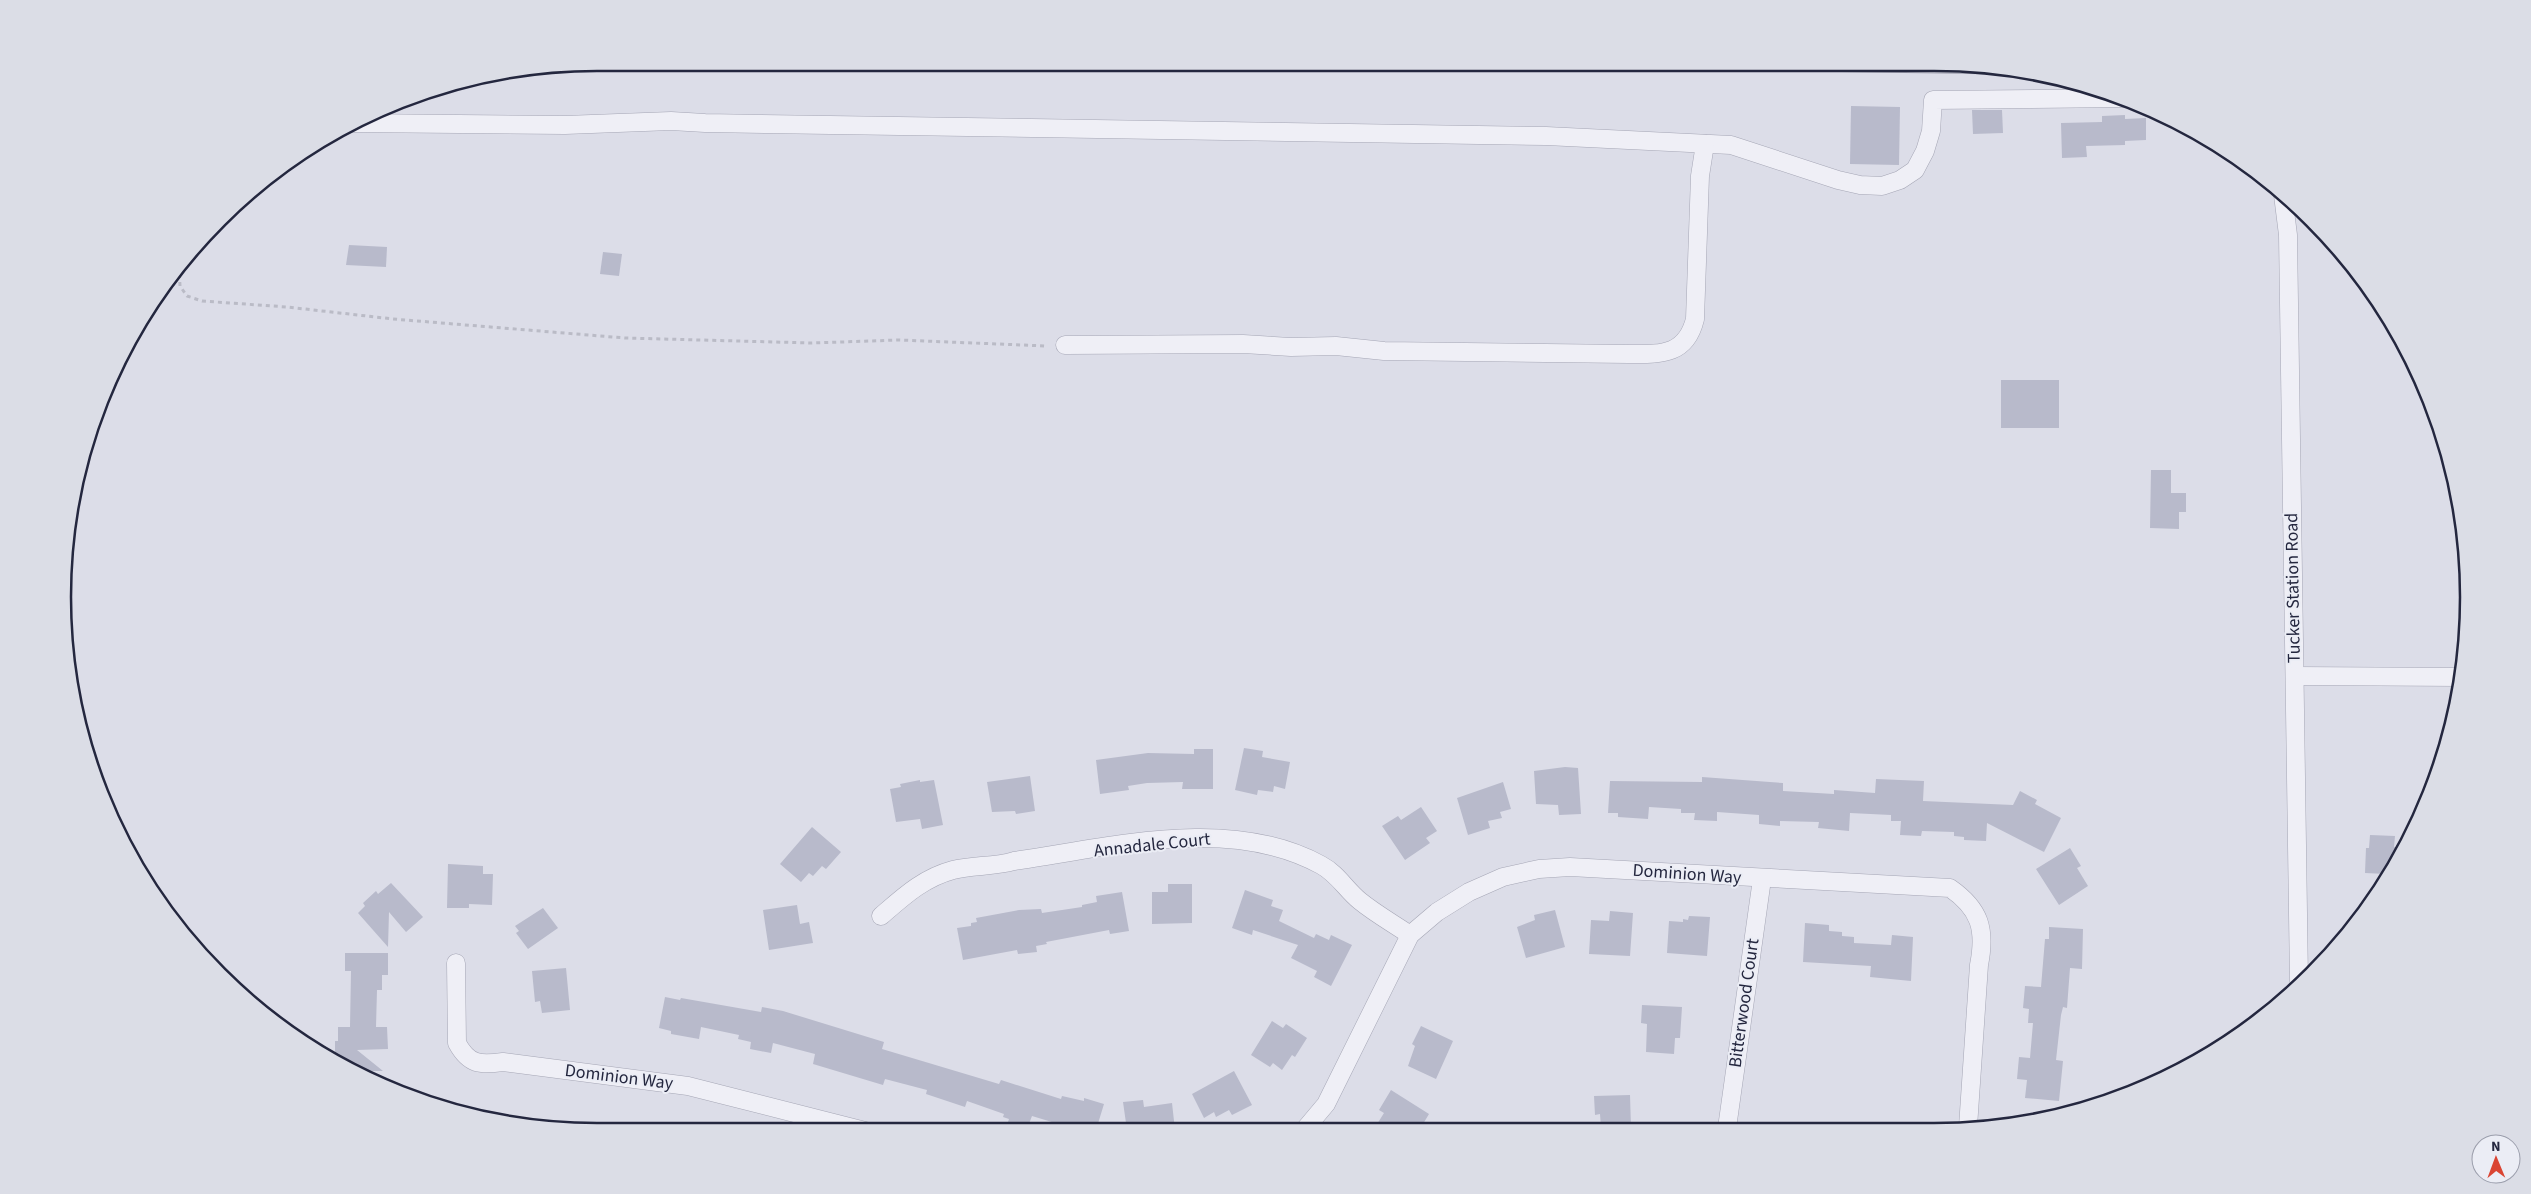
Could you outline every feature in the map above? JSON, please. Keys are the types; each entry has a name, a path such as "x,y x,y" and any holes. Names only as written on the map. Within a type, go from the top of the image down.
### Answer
{"street":[{"path":"368,123 565,125 671,121 1536,136 1732,145 1838,180 1860,185 1882,186 1900,180 1915,170 1925,151 1932,131 1933,100 2100,98"},
{"path":"1065,345 1243,344 1291,347 1336,346 1384,352 1629,354 1661,353 1674,350 1682,345 1688,337 1695,319 1700,176 1705,144"},
{"name":"Tucker Station Road","path":"2284,205 2288,235 2299,976"},
{"path":"2295,676 2453,677"},
{"name":"Annadale Court","path":"881,916 909,892 929,879 954,870 999,866 1014,861 1131,844 1194,837 1231,838 1268,845 1299,855 1322,866 1339,878 1358,900 1410,935"},
{"name":"Dominion Way","path":"1311,1123 1326,1104 1410,935 1437,912 1469,892 1503,877 1538,868 1570,867 1950,888 1964,898 1975,911 1982,929 1968,1122"},
{"name":"Bitterwood Court","path":"1728,1123 1762,879"},
{"name":"Dominion Way","path":"456,963 457,1043 464,1055 472,1061 485,1064 503,1062 688,1086 834,1123"}],"path":[{"path":"180,277 180,286 187,296 202,301 625,338 812,343 899,340 1065,345"}],"building":[{"path":"1851,106 1900,107 1899,165 1850,164"},
{"path":"1972,110 2002,110 2003,133 1973,134"},
{"path":"2125,115 2125,119 2146,118 2146,140 2125,141 2125,145 2086,146 2087,157 2062,158 2061,123 2102,122 2102,116"},
{"path":"349,245 387,247 386,267 346,265"},
{"path":"603,252 622,254 619,276 600,274"},
{"path":"2001,380 2059,380 2059,428 2001,428"},
{"path":"2151,470 2171,470 2171,493 2186,493 2186,512 2179,512 2179,529 2150,528"},
{"path":"1244,748 1263,751 1262,757 1290,762 1285,789 1274,786 1273,792 1258,790 1257,795 1235,790"},
{"path":"1194,749 1213,749 1213,789 1182,789 1183,782 1147,783 1128,786 1129,790 1100,794 1096,760 1148,753 1194,754"},
{"path":"1565,767 1578,768 1581,814 1559,815 1558,805 1536,804 1534,771"},
{"path":"1030,776 1035,811 1016,814 1015,811 992,812 987,782"},
{"path":"1702,777 1783,783 1783,791 1834,794 1834,790 1875,793 1876,779 1924,781 1923,801 2013,805 2020,791 2037,800 2035,804 2061,818 2044,852 1987,823 1986,841 1964,840 1964,837 1954,836 1954,832 1922,831 1921,836 1900,835 1901,821 1891,821 1891,815 1850,813 1849,831 1818,828 1819,822 1780,821 1780,826 1759,824 1759,815 1717,812 1717,821 1694,820 1695,813 1681,813 1681,809 1649,807 1648,819 1618,817 1618,813 1608,813 1610,781 1702,782"},
{"path":"920,780 920,782 934,780 943,825 922,829 920,819 896,822 890,789 901,787 900,784"},
{"path":"1503,782 1511,809 1500,812 1502,818 1488,821 1490,828 1468,835 1457,798"},
{"path":"1421,807 1437,831 1426,838 1430,843 1405,860 1382,826 1398,816 1401,820"},
{"path":"812,827 841,852 826,869 822,866 813,876 809,873 801,882 780,864"},
{"path":"2370,835 2395,836 2394,847 2396,847 2380,874 2365,873 2366,848 2369,848"},
{"path":"2070,848 2081,866 2077,868 2088,886 2059,905 2036,869"},
{"path":"448,864 483,866 483,874 493,874 492,905 469,904 469,908 447,908"},
{"path":"391,883 423,917 406,932 389,912 388,947 358,913 365,906 363,903 376,891 378,894"},
{"path":"1168,884 1192,884 1192,923 1152,924 1152,892 1168,892"},
{"path":"1245,890 1273,900 1271,906 1283,910 1279,921 1314,938 1316,934 1329,940 1331,935 1352,945 1331,986 1314,977 1317,971 1291,958 1298,945 1253,930 1252,935 1232,928"},
{"path":"1122,892 1129,931 1110,934 1109,930 1046,942 1047,944 1036,946 1037,952 1018,954 1017,950 963,960 957,928 971,926 971,923 977,922 976,918 1019,910 1041,909 1042,913 1082,907 1082,905 1097,902 1096,896"},
{"path":"797,905 800,924 809,922 813,943 769,950 763,910"},
{"path":"543,908 558,928 528,949 516,933 519,931 515,926"},
{"path":"1555,910 1565,947 1526,958 1517,927 1535,920 1534,915"},
{"path":"1610,911 1633,913 1630,956 1589,954 1591,920 1609,921"},
{"path":"1689,916 1710,917 1707,956 1667,953 1669,921 1683,922 1683,919 1688,920"},
{"path":"1805,923 1829,925 1829,931 1842,932 1842,936 1854,937 1854,943 1891,945 1892,935 1913,937 1911,981 1870,977 1871,966 1803,962"},
{"path":"2049,927 2083,929 2082,969 2070,968 2067,1008 2063,1007 2061,1015 2056,1060 2063,1061 2059,1101 2025,1098 2027,1080 2017,1079 2019,1057 2030,1058 2033,1023 2028,1023 2029,1009 2023,1008 2025,986 2041,987 2045,939 2049,939"},
{"path":"345,953 388,953 388,975 382,975 382,990 377,990 376,1027 387,1027 388,1049 357,1050 383,1071 369,1071 335,1053 335,1041 338,1041 338,1027 350,1027 351,971 345,971"},
{"path":"566,968 570,1010 542,1013 540,1001 535,1002 532,971"},
{"path":"665,997 761,1012 762,1007 783,1011 884,1042 882,1049 999,1084 1001,1080 1061,1099 1062,1096 1084,1101 1084,1098 1104,1104 1098,1123 1055,1123 1032,1116 1029,1123 1011,1123 1008,1122 1009,1119 1003,1117 1004,1114 967,1101 965,1107 926,1094 927,1090 885,1079 883,1085 813,1064 815,1054 773,1043 771,1053 750,1049 751,1042 738,1039 739,1035 701,1027 699,1039 671,1034 671,1031 659,1028"},
{"path":"1642,1005 1682,1007 1680,1038 1675,1038 1674,1054 1646,1052 1647,1024 1641,1023"},
{"path":"1272,1021 1283,1028 1286,1024 1307,1038 1295,1057 1292,1055 1282,1070 1273,1063 1270,1067 1251,1055"},
{"path":"1421,1026 1453,1041 1436,1079 1408,1066 1415,1046 1412,1044"},
{"path":"1234,1071 1252,1105 1232,1115 1229,1110 1216,1117 1214,1112 1204,1118 1192,1094"},
{"path":"1391,1090 1429,1114 1424,1123 1378,1123 1384,1113 1379,1110"},
{"path":"1630,1095 1631,1123 1601,1123 1600,1114 1595,1115 1594,1096"},
{"path":"1143,1100 1144,1107 1172,1103 1174,1123 1126,1123 1123,1102"}]}
